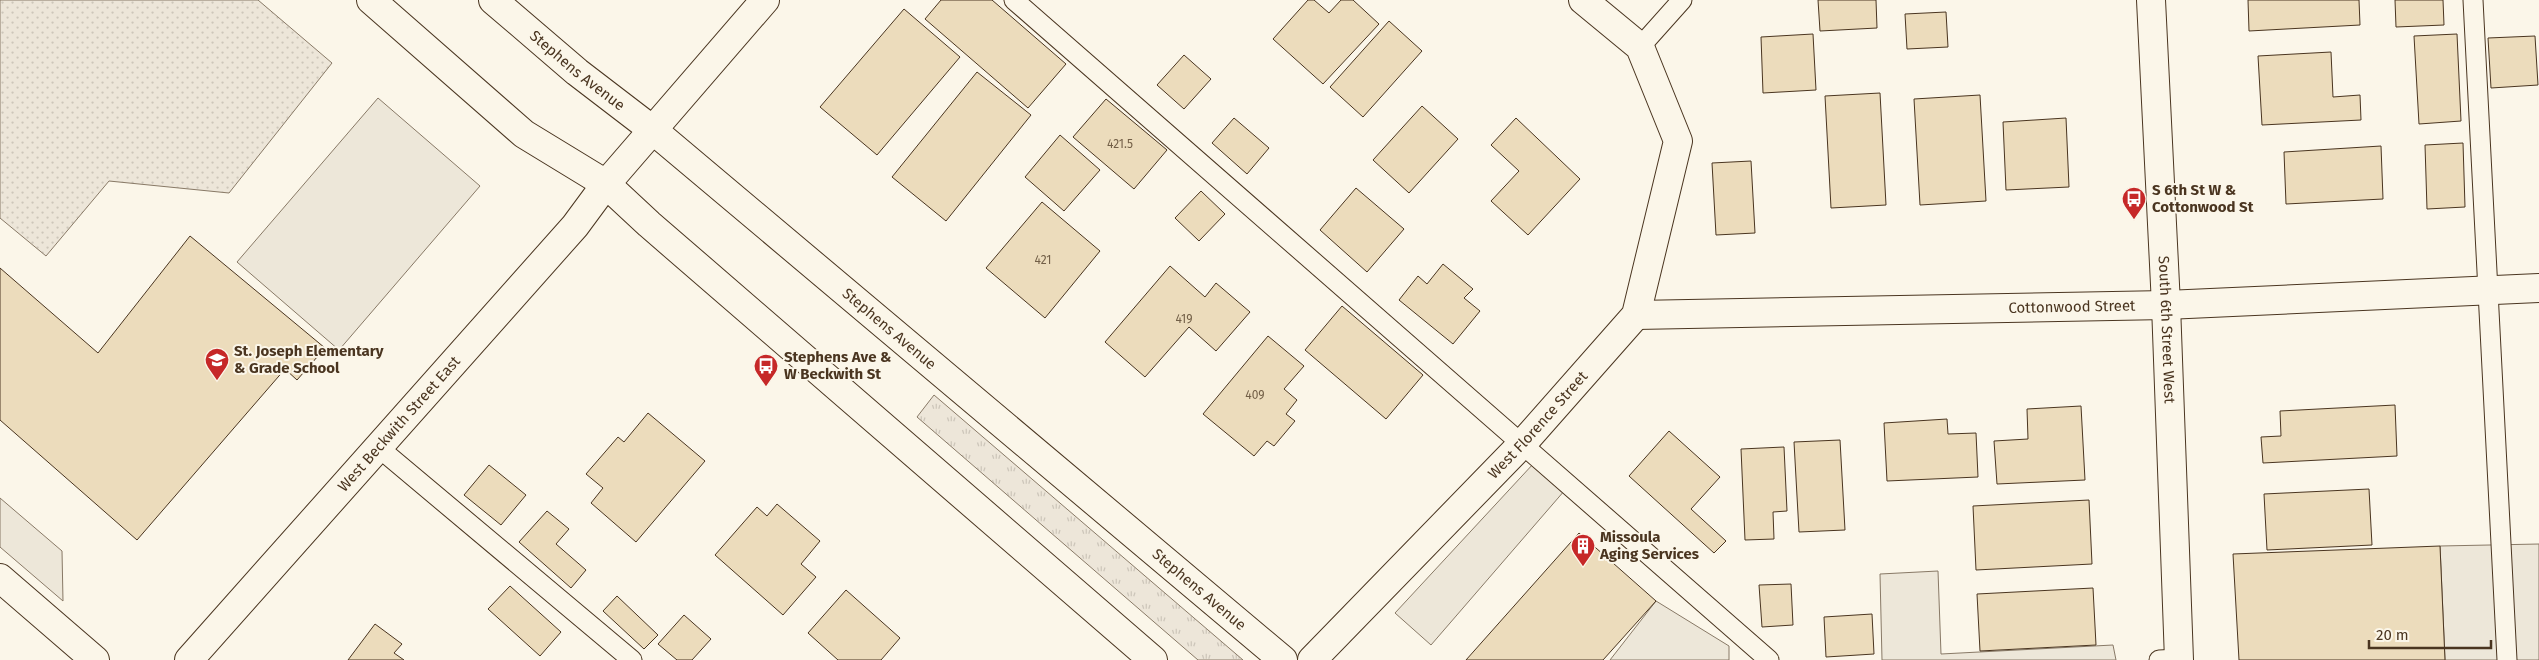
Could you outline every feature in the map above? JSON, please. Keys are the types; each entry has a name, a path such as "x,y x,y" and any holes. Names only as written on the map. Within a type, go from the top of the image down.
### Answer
{"street":[{"path":"371,0 524,134 606,184 649,224 1153,660"},
{"name":"Stephens Avenue","path":"493,0 577,72 654,131 1283,660"},
{"name":"West Beckwith Street East","path":"189,660 575,226 606,184 654,131 765,0"},
{"path":"1583,0 1640,47"},
{"name":"South 6th Street West","path":"2151,0 2166,304 2173,660"},
{"name":"West Florence Street","path":"1312,660 1523,443 1636,315 1678,141 1640,47"},
{"name":"Cottonwood Street","path":"1636,315 2166,304 2539,288"},
{"path":"0,578 95,660"}],"lane":[{"path":"1014,0 1770,660"},
{"path":"1640,47 1682,0"},
{"path":"2473,0 2507,660"},
{"path":"378,447 632,660"}],"green space":[{"path":"0,0 258,0 332,63 229,193 109,181 46,256 0,218"},
{"path":"934,395 1243,660 1198,660 917,417"}],"shaded area":[{"path":"378,98 480,186 339,350 237,262"},
{"path":"1534,463 1565,490 1431,645 1395,613"},
{"path":"0,498 62,551 63,601 0,547"},
{"path":"2539,544 2539,660 2445,660 2440,546"},
{"path":"1938,571 1941,654 2113,645 2116,660 1882,660 1880,574"},
{"path":"1656,601 1729,646 1729,660 1610,660"}],"building":[{"path":"941,0 992,0 1066,64 1028,108 925,19"},
{"path":"1308,0 1314,0 1329,13 1341,0 1353,0 1379,24 1323,84 1273,39"},
{"path":"1818,0 1876,0 1877,28 1820,31"},
{"path":"2248,0 2359,0 2360,25 2249,31"},
{"path":"2395,0 2443,0 2444,25 2396,27"},
{"path":"904,9 960,57 877,155 820,107"},
{"path":"1946,12 1948,47 1907,49 1905,14"},
{"path":"1389,21 1422,51 1363,117 1330,87"},
{"path":"1813,34 1816,90 1763,93 1761,37"},
{"path":"2457,34 2461,121 2419,124 2414,36"},
{"path":"2535,36 2538,85 2491,88 2488,38"},
{"path":"2331,52 2333,97 2360,95 2361,120 2262,125 2258,56"},
{"path":"1184,55 1211,79 1184,109 1157,85"},
{"path":"977,72 1031,115 946,221 892,177"},
{"path":"1880,93 1886,205 1831,208 1825,96"},
{"path":"1980,95 1986,201 1920,205 1914,99"},
{"path":"1106,99 1167,150 1134,189 1073,137"},
{"path":"1422,106 1458,139 1409,193 1373,160"},
{"path":"1234,118 1269,148 1247,174 1212,143"},
{"path":"1516,118 1580,179 1528,235 1491,201 1519,171 1491,145"},
{"path":"2066,118 2069,187 2006,190 2003,122"},
{"path":"1060,135 1100,170 1064,211 1025,177"},
{"path":"2463,143 2465,207 2427,209 2425,145"},
{"path":"2381,146 2383,199 2286,204 2284,152"},
{"path":"1751,161 1755,233 1716,235 1712,163"},
{"path":"1356,188 1404,229 1367,272 1320,230"},
{"path":"1201,191 1225,214 1199,241 1175,218"},
{"path":"1042,202 1100,251 1045,318 986,268"},
{"path":"190,236 325,348 297,380 285,369 137,540 0,420 0,268 98,353"},
{"path":"1443,264 1473,289 1464,298 1480,311 1453,344 1399,300 1418,276 1427,284"},
{"path":"1170,266 1205,297 1216,283 1250,312 1216,351 1189,327 1145,377 1105,342"},
{"path":"1342,306 1423,375 1386,419 1305,350"},
{"path":"1268,336 1304,366 1284,389 1297,400 1286,414 1295,421 1274,446 1267,441 1254,456 1203,414"},
{"path":"2395,405 2397,456 2263,463 2261,437 2281,436 2280,411"},
{"path":"2081,406 2085,480 1997,484 1994,441 2028,439 2027,409"},
{"path":"648,413 705,461 636,542 591,503 603,488 586,474 618,437 624,442"},
{"path":"1947,419 1948,434 1976,433 1978,477 1887,481 1884,423"},
{"path":"1669,431 1720,477 1691,509 1726,541 1714,553 1629,476"},
{"path":"1840,440 1845,530 1799,532 1794,442"},
{"path":"1784,447 1787,511 1773,512 1774,539 1745,540 1741,449"},
{"path":"489,465 526,495 501,525 464,495"},
{"path":"2369,489 2372,545 2267,550 2264,494"},
{"path":"2089,500 2092,564 1976,570 1973,506"},
{"path":"777,504 820,541 801,564 816,577 783,615 715,555 757,507 767,516"},
{"path":"547,511 569,529 556,544 586,570 571,588 519,542"},
{"name":"Missoula Aging Services","path":"1579,533 1656,601 1603,660 1466,660"},
{"path":"2440,546 2445,660 2239,660 2233,554"},
{"path":"1791,584 1793,625 1762,627 1759,585"},
{"path":"510,586 561,632 540,656 488,609"},
{"path":"2093,588 2096,645 1980,651 1977,594"},
{"path":"846,590 900,638 881,660 838,660 808,633"},
{"path":"617,596 658,635 644,649 603,611"},
{"path":"1872,614 1874,654 1826,657 1824,617"},
{"path":"684,615 711,639 692,660 677,660 658,644"},
{"path":"375,624 402,644 394,653 404,660 348,660"}],"place":[{"name":"S 6th St W & Cottonwood St","path":"2134,220"},
{"name":"St. Joseph Elementary & Grade School","path":"217,381"},
{"name":"Stephens Ave & W Beckwith St","path":"766,387"},
{"name":"Missoula Aging Services","path":"1583,567"}]}
